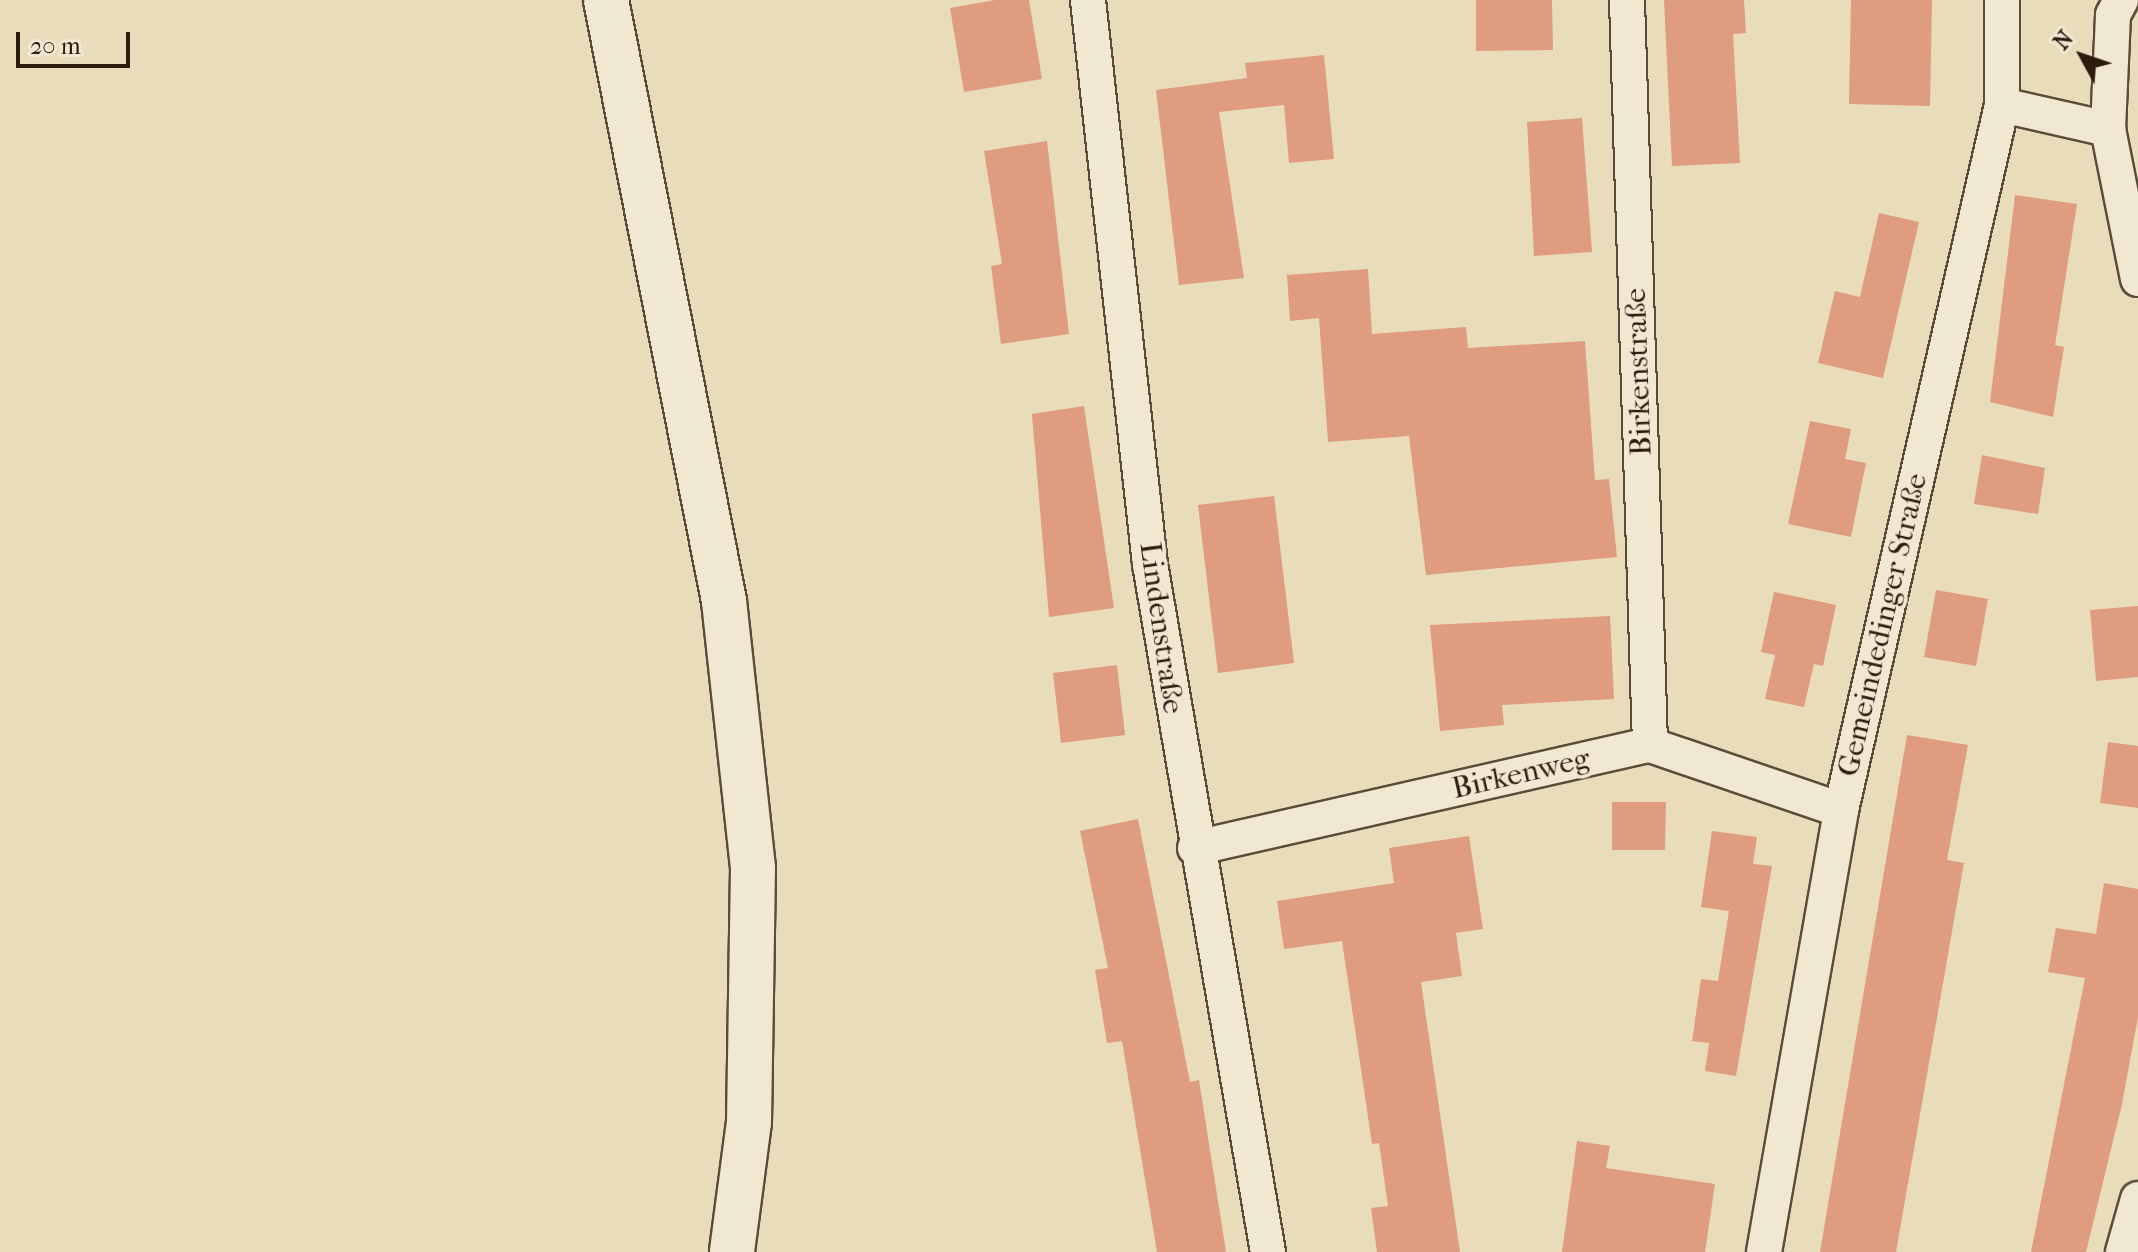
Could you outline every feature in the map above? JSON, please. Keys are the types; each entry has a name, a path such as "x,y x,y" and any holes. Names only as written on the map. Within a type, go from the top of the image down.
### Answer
{"main road":[{"path":"606,0 724,601 753,868 749,1122 732,1252"}],"street":[{"name":"Lindenstraße","path":"1088,0 1150,564 1195,848 1268,1252"},
{"name":"Birkenstraße","path":"1627,0 1650,745"},
{"name":"Gemeindedinger Straße","path":"1764,1252 1841,810 2002,105 2002,0"},
{"path":"2121,0 2113,15 2108,129 2138,279"},
{"path":"2002,105 2108,129"},
{"name":"Birkenweg","path":"1195,848 1650,745"},
{"path":"1650,745 1841,810"},
{"path":"2123,1252 2138,1199"}],"building":[{"path":"995,0 1029,0 1042,79 964,92 950,8"},
{"path":"1476,0 1552,0 1553,50 1476,51"},
{"path":"1664,0 1744,0 1746,33 1733,34 1740,163 1672,166"},
{"path":"1851,0 1932,0 1930,106 1849,104"},
{"path":"1324,55 1334,159 1289,163 1284,105 1219,112 1244,278 1179,285 1156,90 1247,78 1245,63"},
{"path":"1582,118 1592,252 1534,256 1527,122"},
{"path":"1047,141 1069,334 1001,344 991,266 1002,264 984,151"},
{"path":"2015,195 2077,204 2055,345 2064,347 2053,417 1990,402"},
{"path":"1879,213 1919,222 1883,378 1818,363 1835,291 1860,297"},
{"path":"1368,269 1372,334 1466,327 1468,348 1585,341 1595,480 1609,479 1617,557 1426,575 1409,436 1328,442 1319,318 1290,321 1287,275"},
{"path":"1084,406 1114,608 1049,617 1032,414"},
{"path":"1810,421 1851,429 1845,459 1866,463 1851,537 1788,524"},
{"path":"1982,455 2045,468 2038,514 1974,504"},
{"path":"1274,496 1294,663 1218,673 1198,505"},
{"path":"1936,590 1988,599 1976,666 1924,657"},
{"path":"1774,592 1836,605 1823,666 1814,664 1804,707 1765,699 1775,655 1761,652"},
{"path":"2138,606 2138,677 2096,681 2090,610"},
{"path":"1610,616 1614,699 1502,705 1504,725 1440,731 1430,625"},
{"path":"1117,665 1125,735 1061,743 1053,673"},
{"path":"1907,735 1968,745 1947,860 1964,863 1896,1252 1820,1252"},
{"path":"2108,742 2138,746 2138,808 2100,803"},
{"path":"1612,802 1666,802 1665,850 1612,850"},
{"path":"1138,819 1190,1082 1199,1080 1226,1252 1157,1252 1122,1041 1107,1043 1095,970 1108,968 1080,831"},
{"path":"1712,831 1757,837 1753,864 1772,866 1736,1076 1705,1071 1709,1043 1692,1041 1701,979 1718,981 1729,911 1701,907"},
{"path":"1469,836 1483,929 1456,933 1462,976 1421,982 1460,1252 1377,1252 1371,1208 1388,1206 1379,1143 1372,1144 1342,941 1284,949 1277,901 1394,883 1389,848"},
{"path":"2104,883 2138,889 2138,1017 2122,1104 2086,1252 2031,1252 2085,978 2048,972 2056,928 2096,934"},
{"path":"1577,1141 1610,1146 1606,1168 1715,1184 1705,1252 1562,1252"}]}
